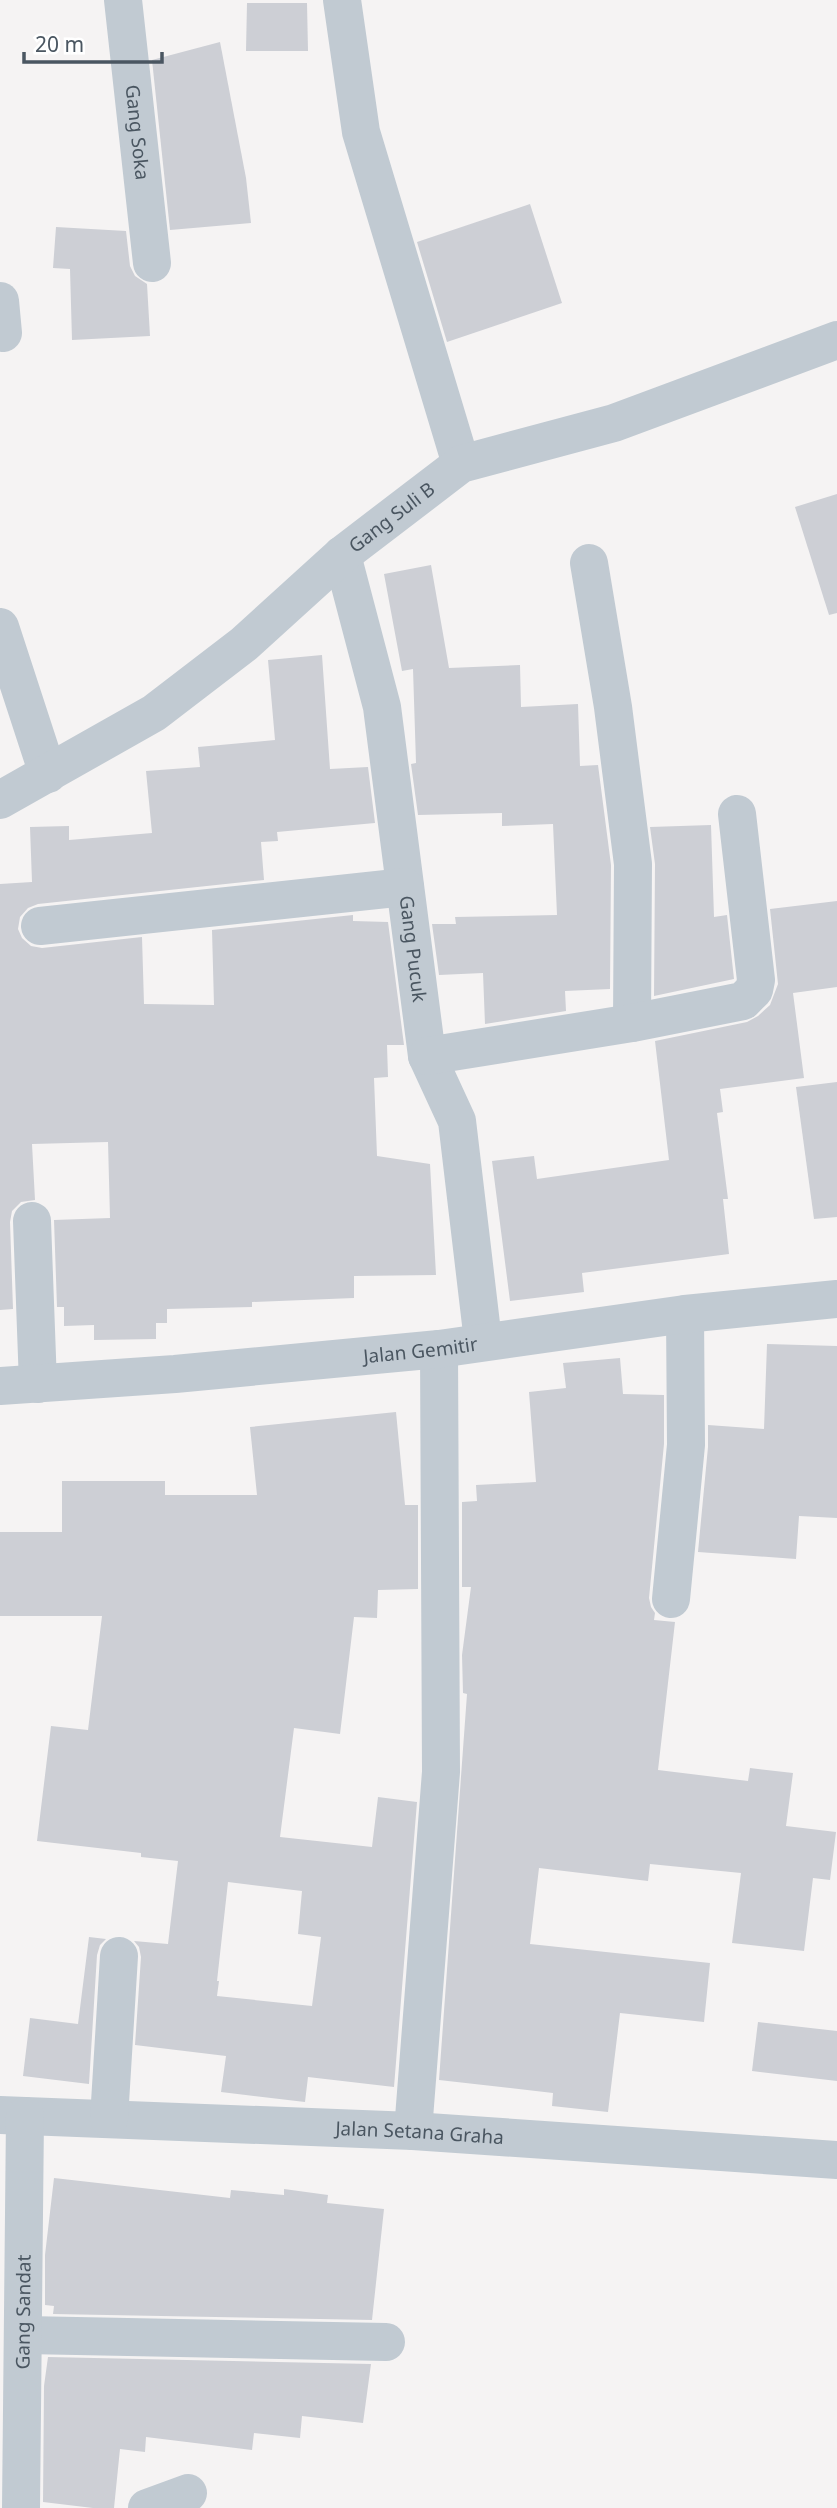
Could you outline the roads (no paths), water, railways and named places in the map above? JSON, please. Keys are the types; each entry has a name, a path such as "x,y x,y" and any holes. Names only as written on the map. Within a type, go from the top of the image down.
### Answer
{"street":[{"name":"Gang Soka","path":"123,0 152,263"},
{"path":"342,0 361,131 461,464"},
{"name":"Gang Suli B","path":"0,800 154,713 244,644 342,555 461,464 614,423 837,340"},
{"name":"Gang Pucuk","path":"342,555 382,708 427,1056 457,1121 483,1341"},
{"path":"589,563 613,707 633,864 632,1023"},
{"path":"0,627 48,774"},
{"path":"427,1056 632,1023 743,1001 754,990 756,980 737,814"},
{"path":"40,926 405,887"},
{"path":"32,1221 38,1384"},
{"name":"Jalan Gemitir","path":"0,1386 175,1374 439,1349 685,1314 837,1299"},
{"path":"671,1598 686,1445 685,1314"},
{"path":"413,2131 441,1772 439,1349"},
{"path":"109,2119 119,1956"},
{"name":"Jalan Setana Graha","path":"13,2116 413,2131 837,2160"},
{"name":"Gang Sandat","path":"13,2116 25,2335 22,2508"},
{"path":"25,2335 386,2342"},
{"path":"147,2508 188,2493"}]}
